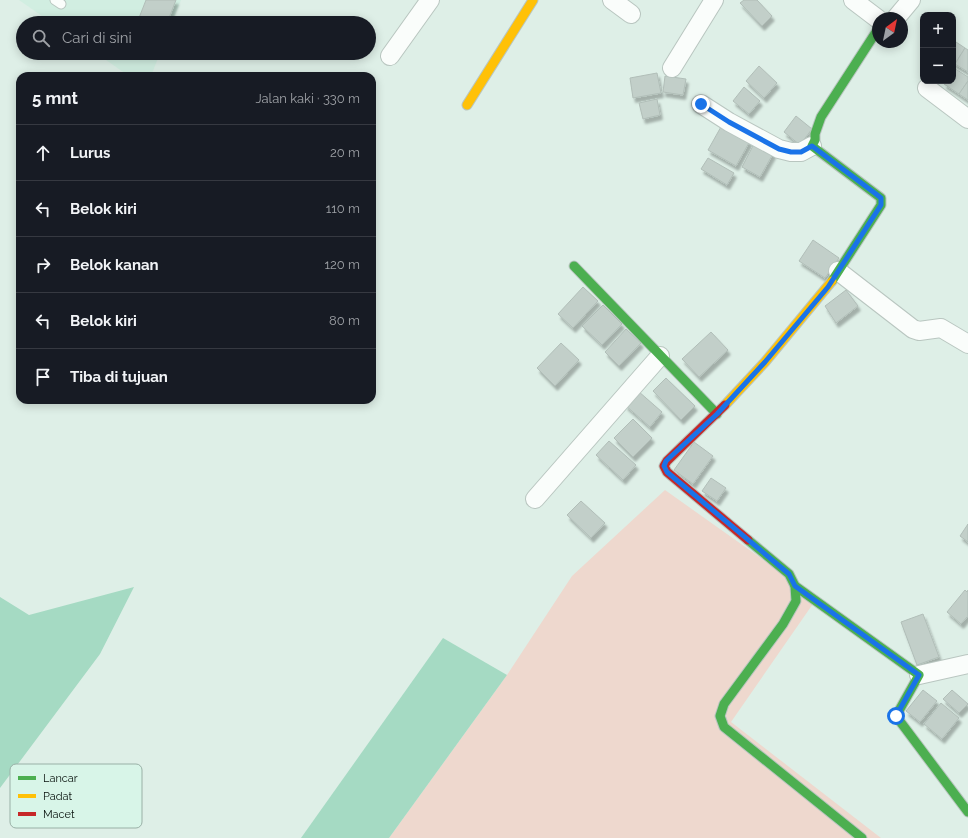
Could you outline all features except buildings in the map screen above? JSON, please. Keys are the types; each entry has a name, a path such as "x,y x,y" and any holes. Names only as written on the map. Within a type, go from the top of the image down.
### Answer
{"street":[{"path":"390,56 430,0"},
{"path":"467,105 533,0"},
{"path":"612,0 631,14"},
{"path":"672,68 714,0"},
{"path":"853,0 872,14"},
{"path":"901,12 911,0"},
{"path":"701,104 729,122 779,149 791,152 801,152 812,146 821,117 872,38"},
{"path":"927,88 968,119"},
{"path":"812,146 881,198 881,205 828,287 765,362 717,414 666,461 664,466 667,472 789,574 795,586 796,602 783,624 724,704 720,716 724,727 862,838"},
{"path":"574,266 717,414"},
{"path":"838,271 913,329 919,331 941,328 968,344"},
{"path":"535,500 660,356"},
{"path":"795,586 919,675"},
{"path":"968,664 919,675 896,716 968,812"}],"shaded area":[{"path":"19,0 181,0 175,16 42,16"},
{"path":"106,60 157,60 153,72 123,72"},
{"path":"665,490 817,598 731,722 881,838 389,838 507,675 572,576"},
{"path":"134,587 100,654 18,764 10,764 10,775 0,788 0,597 29,615"},
{"path":"443,638 507,675 389,838 301,838"}],"traffic: fast":[{"path":"832,281 881,205 881,198 812,146 821,117 872,38"},
{"path":"574,266 717,414"},
{"path":"748,540 789,574 795,586 796,601 783,624 724,704 720,716 724,727 862,838"},
{"path":"795,586 919,675 896,716 968,812"}],"traffic: slow":[{"path":"467,105 533,0"},
{"path":"725,405 765,362 832,281"}],"traffic: jam":[{"path":"725,405 667,461 664,466 667,472 748,540"}],"route":[{"path":"701,104 729,122 779,149 791,152 801,152 812,146 881,198 881,205 828,287 765,362 717,414 666,461 664,466 667,472 789,574 795,586 919,675 896,716"}]}
